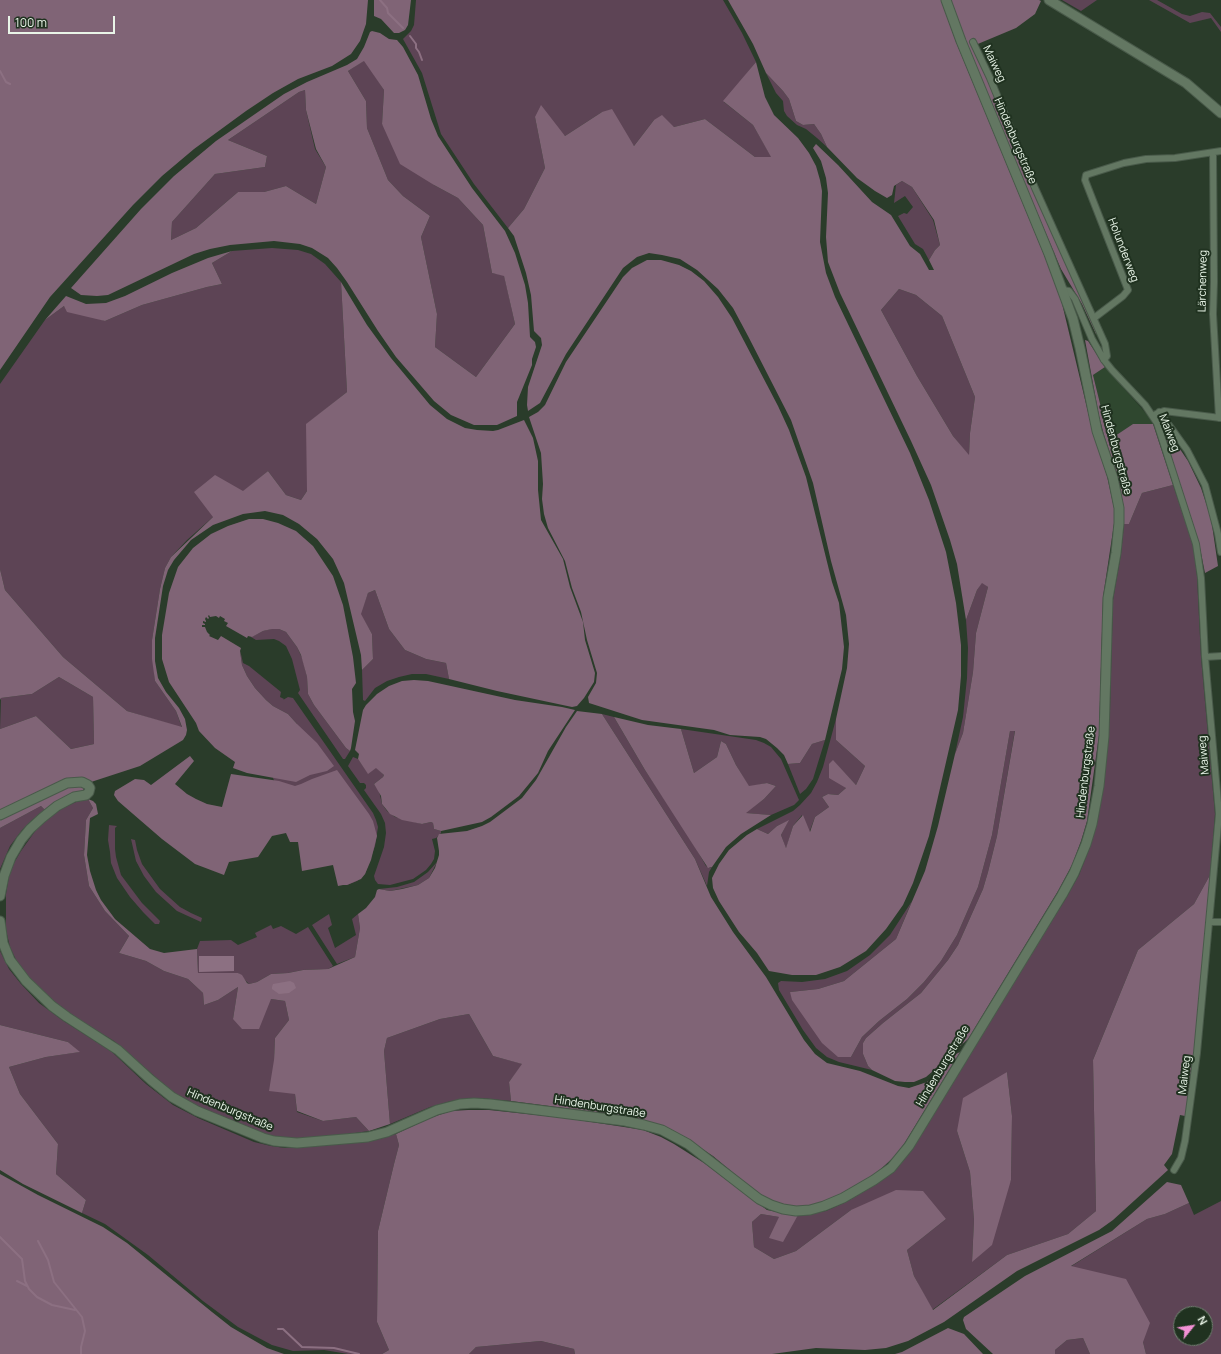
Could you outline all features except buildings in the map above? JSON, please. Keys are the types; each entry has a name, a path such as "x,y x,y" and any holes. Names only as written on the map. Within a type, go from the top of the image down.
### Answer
{"main road":[{"name":"Hindenburgstraße","path":"0,921 3,943 10,960 26,981 52,1006 66,1017 118,1050 154,1083 182,1104 263,1138 274,1141 297,1143 368,1137 387,1132 429,1113 460,1104 490,1104 625,1121 662,1130 688,1144 759,1199 783,1209 796,1211 810,1210 824,1206 858,1190 891,1168 909,1146 1062,896 1086,844 1092,824 1099,786 1104,736 1108,598 1116,553 1119,523 1119,508 1113,478 1097,431 1073,319 1049,254 961,42 946,0"},
{"path":"1049,0 1186,83 1221,113"},
{"path":"0,815 68,782 82,782 90,788 88,793 74,797 56,806 30,829 11,857 4,876 0,896"}],"street":[{"name":"Maiweg","path":"973,42 990,78 1035,188 1094,318 1107,351 1107,356 1104,360"},
{"path":"1212,153 1221,151"},
{"name":"Holunderweg","path":"1094,318 1123,296 1128,290 1085,180 1086,175 1124,163 1146,159 1175,158 1212,153"},
{"name":"Lärchenweg","path":"1212,153 1213,314 1220,418"},
{"name":"Maiweg","path":"1063,290 1068,290 1075,299 1092,339 1104,360 1156,414 1157,423 1196,544 1201,578 1205,657 1219,814 1218,857 1210,922 1198,1053 1190,1110 1181,1158 1174,1170"},
{"path":"1220,418 1164,411 1156,414 1174,432 1187,450 1204,485 1218,534 1221,552"},
{"path":"1205,657 1221,656"},
{"path":"1210,922 1221,922"}],"shaded area":[{"path":"0,0 368,0 366,24 360,41 351,54 332,66 298,79 273,93 194,149 162,176 133,205 50,297 0,370"},
{"path":"374,0 411,0 408,25 405,30 399,33 394,33 381,19 374,16"},
{"path":"416,0 723,0 742,33 756,62 724,102 753,125 772,158 755,157 705,119 674,127 654,120 634,146 602,112 565,136 535,117 545,168 524,209 508,228 474,184 441,134 422,73 403,39 411,31 414,25"},
{"path":"728,0 941,0 956,42 1059,291 1093,433 1107,476 1114,508 1114,524 1103,597 1099,735 1087,821 1081,841 1072,865 1058,891 968,1039 926,1077 914,1082 895,1081 872,1070 868,1066 863,1054 863,1043 866,1038 883,1023 921,993 948,960 958,945 983,889 988,872 997,836 1015,731 1010,731 992,835 978,887 957,935 941,961 924,982 907,999 879,1021 862,1037 851,1057 838,1057 822,1043 792,1000 790,992 818,989 844,981 896,939 925,871 938,826 955,754 963,733 973,672 976,633 988,587 982,583 977,590 966,620 957,564 931,485 840,293 828,262 826,237 828,193 826,178 821,161 813,148 816,144 838,165 872,202 891,215 910,246 920,254 929,270 934,270 929,260 940,245 934,220 912,187 902,181 894,186 892,195 887,198 857,178 827,147 814,124 803,125 796,121 789,99 766,73 753,44","holes":["899,289 916,295 942,316 975,397 970,433 969,455 953,436 917,376 881,310"]},
{"path":"949,0 1041,1 1035,14 1016,28 973,46 988,77 1014,146 1098,333 1096,334 1082,304 1061,269 964,40"},
{"path":"1062,0 1097,0 1081,11"},
{"path":"1149,0 1157,0 1182,14 1190,16 1202,12 1210,13 1221,27 1221,32 1211,18 1190,23"},
{"path":"370,32 380,33 389,39 397,40 403,47 418,75 431,119 438,136 472,188 505,231 515,253 525,285 528,303 530,337 535,342 536,347 532,359 532,365 517,402 517,416 497,425 474,425 451,415 434,401 396,357 337,268 328,258 312,248 300,244 274,241 230,245 210,249 194,254 108,295 81,295 71,288 141,209 174,176 216,141 284,94 357,59","holes":["364,61 384,90 382,124 400,164 458,198 483,225 492,273 504,276 515,324 476,377 435,347 437,314 421,237 430,216 403,196 388,180 367,128 366,101 348,71","305,90 306,110 316,149 326,167 316,204 286,186 264,192 238,192 196,228 171,240 172,222 215,174 265,167 267,156 228,140 299,92"]},
{"path":"365,60 384,90 382,124 434,185 458,198 483,225 492,273 504,275 515,324 476,377 435,347 437,314 421,237 430,216 403,196 388,180 367,128 366,101 348,71"},
{"path":"756,62 765,97 774,115 798,138 816,166 822,191 820,242 826,273 835,297 910,453 929,500 946,552 956,603 961,645 961,676 958,710 929,836 913,883 903,905 886,929 866,951 840,967 816,975 792,975 769,971 757,953 739,932 719,901 713,888 712,878 719,864 729,850 757,829 768,834 777,826 789,820 781,835 786,848 793,826 803,815 810,832 815,817 829,807 822,797 828,794 838,795 846,788 829,778 829,764 833,760 856,785 865,766 836,740 836,719 847,668 849,644 846,615 831,561 813,483 791,420 733,308 718,289 697,270 680,259 649,253 637,257 623,268 566,354 540,403 528,411 528,387 542,345 541,338 534,331 531,295 526,273 514,236 508,228 524,209 545,168 535,117 541,105 565,136 602,112 612,109 634,146 654,120 662,115 674,127 705,119 755,157 771,157 753,125 723,101"},
{"path":"766,73 789,99 796,121 803,125 814,124 827,147 806,129 797,125 787,116 784,111 783,101 776,93"},
{"path":"305,90 306,110 315,149 326,167 316,204 286,186 264,192 238,192 196,228 171,240 172,222 215,174 265,167 267,156 228,140 299,92"},
{"path":"902,181 912,187 933,220 940,245 929,260 923,249 915,244 898,216 904,213 907,214 913,207 905,196 894,203 896,185"},
{"path":"272,248 298,250 311,254 325,264 341,282 347,392 307,424 307,491 301,500 286,495 268,471 187,540 171,557 165,568 152,640 155,681 176,711 182,728 127,711 63,657 5,590 0,569 0,384 45,320 64,306 105,321 142,305 222,284 212,263 232,251"},
{"path":"232,251 212,263 222,284 142,305 105,321 67,312 64,306 45,320 66,296 86,304 106,303 125,296 172,273 208,258"},
{"path":"647,260 661,260 679,265 691,271 704,281 718,297 732,318 778,406 789,430 806,477 832,582 839,603 844,647 842,669 825,740 812,744 800,763 788,764 784,755 777,748 766,739 760,737 730,735 714,730 642,720 589,703 588,697 596,683 597,673 587,640 581,612 572,588 565,561 548,528 544,514 542,499 543,484 541,453 529,417 538,412 545,405 566,362 623,277 632,268"},
{"path":"341,282 367,325 391,358 430,405 447,419 465,428 493,431 524,420 533,438 538,461 538,490 541,520 563,559 570,587 583,622 585,640 595,673 594,682 584,698 577,706 572,707 449,679 446,663 426,659 405,650 389,629 375,590 368,593 361,614 372,634 373,659 362,670 361,655 344,583 333,559 317,539 299,524 283,515 265,511 243,514 213,525 191,540 174,560 168,570 163,586 155,638 155,661 158,678 185,719 187,730 183,740 140,766 91,782 83,779 0,811 0,729 36,716 71,749 94,744 93,697 59,677 32,694 1,698 0,700 0,569 5,590 63,657 127,711 182,727 176,711 155,681 152,659 152,640 165,568 171,557 213,517 194,492 215,475 243,491 268,471 286,495 301,500 307,491 306,424 347,392"},
{"path":"899,289 916,295 942,316 975,397 970,433 969,456 953,436 917,376 881,310"},
{"path":"1085,340 1088,341 1105,367 1093,375 1109,440 1133,424 1153,424 1173,485 1142,493 1129,524 1124,524 1124,508 1117,474 1099,416"},
{"path":"1105,367 1149,417 1153,424 1133,424 1109,440 1093,375"},
{"path":"1161,421 1188,461 1201,488 1211,518 1218,566 1205,573 1199,543"},
{"path":"1173,485 1193,544 1197,576 1201,657 1215,814 1210,875 1194,904 1138,950 1093,1060 1096,1211 1068,1234 1007,1255 932,1310 914,1276 907,1250 946,1219 851,1210 796,1251 774,1259 754,1247 752,1222 761,1214 779,1217 826,1211 846,1202 876,1184 892,1171 1065,900 1079,875 1090,847 1103,788 1110,710 1113,600 1121,554 1124,524 1129,524 1142,493","holes":["1007,1072 1012,1116 1011,1180 972,1261 974,1220 970,1172 957,1131"]},
{"path":"249,519 263,519 278,523 296,531 313,546 333,576 343,605 353,657 356,683 352,689 355,721 350,751 346,748 314,705 308,694 307,677 301,655 286,632 279,629 272,629 263,631 252,637 248,636 247,638 226,626 228,623 220,616 219,618 216,616 210,617 209,615 208,619 206,617 205,619 206,622 203,621 205,625 202,625 202,627 205,627 210,635 209,636 218,640 221,636 241,648 242,665 255,688 273,706 288,714 317,743 334,766 327,771 310,775 296,782 247,773 233,768 235,762 215,748 199,731 196,723 169,682 162,659 162,635 169,593 178,567 193,548 211,534"},
{"path":"982,582 988,587 976,633 973,672 963,733 955,754 963,717 967,678 968,648 966,620 977,590"},
{"path":"375,590 389,629 405,650 426,659 446,663 449,679 426,674 412,674 399,677 387,681 375,688 365,701 363,700 362,670 373,659 372,634 360,614 368,593"},
{"path":"275,628 286,632 297,647 303,660 307,677 308,694 314,705 346,748 350,751 345,759 343,759 298,693 300,690 292,659 286,646 274,639 256,640 251,637 263,631"},
{"path":"240,650 243,663 249,666 281,692 280,697 284,699 283,700 288,697 293,698 373,813 378,827 375,846 365,874 357,881 347,885 339,859 299,841 273,778 297,724 288,714 273,706 266,700 255,688 242,665"},
{"path":"59,677 93,697 94,744 71,749 36,716 0,729 1,698 32,694"},
{"path":"402,681 428,681 515,700 575,710 548,751 538,773 519,796 482,822 441,831 434,829 433,823 431,822 422,824 402,820 390,814 382,804 381,796 374,784 384,775 376,768 368,774 358,759 359,754 355,750 363,710 366,705 377,694 389,686"},
{"path":"577,711 602,714 695,859 711,897 733,932 766,977 804,1040 815,1054 827,1063 860,1071 898,1086 909,1088 927,1082 956,1054 960,1052 904,1144 895,1156 872,1177 841,1195 823,1202 809,1206 796,1207 783,1205 761,1196 713,1156 687,1139 647,1121 626,1116 511,1101 509,1082 522,1064 493,1056 469,1014 440,1019 387,1038 384,1051 390,1124 369,1131 356,1117 323,1121 297,1111 295,1094 269,1091 274,1060 275,1038 289,1020 285,1001 271,999 259,1029 242,1029 233,1019 238,987 218,1000 204,1005 203,993 188,979 164,971 146,961 119,953 129,936 105,911 89,886 84,855 86,820 93,808 88,799 96,804 98,814 90,818 87,855 96,890 101,900 115,919 150,949 164,953 197,949 198,973 238,973 242,975 249,984 257,982 271,974 328,969 355,957 360,928 358,914 366,908 375,897 377,890 390,891 402,889 418,885 429,878 435,868 439,855 437,838 439,834 467,831 482,826 490,822 522,798 536,780 566,727"},
{"path":"602,714 614,717 645,770 689,836 706,866 710,868 712,867 709,872 707,886 695,859"},
{"path":"614,717 648,725 681,729 694,773 717,757 721,741 726,744 736,765 749,786 767,783 776,786 764,799 746,813 771,815 741,834 726,847 712,867 708,868 645,770"},
{"path":"836,719 836,740 865,766 856,785 833,761 846,788 838,795 828,794 822,797 829,807 815,817 809,833 802,815 793,826 786,849 781,835 788,821 777,826 768,834 757,829 793,811 811,793 823,767"},
{"path":"681,729 756,740 771,747 781,759 799,800 794,805 771,815 745,813 764,799 776,786 767,783 749,787 726,744 721,741 717,757 694,773"},
{"path":"1015,730 997,836 988,872 983,889 958,945 948,960 921,993 866,1038 863,1043 863,1054 868,1066 872,1070 839,1062 827,1057 816,1048 803,1030 779,990 778,983 781,981 802,982 825,979 847,971 870,955 890,935 912,901 896,939 844,981 818,989 790,992 851,1057 862,1037 879,1021 907,999 924,982 941,961 957,935 978,887 992,835 1010,731"},
{"path":"825,740 813,779 806,789 800,794 788,764 800,763 812,744"},
{"path":"190,756 194,761 175,784 196,799 207,804 222,807 231,774 279,781 295,786 337,770 373,821 377,836 371,860 365,874 361,879 347,885 338,886 333,865 302,871 298,842 290,842 286,833 272,836 258,857 229,862 224,875 195,864 162,839 118,801 114,795 115,791 135,779 144,780 151,785"},
{"path":"353,757 358,759 368,773 376,767 384,775 374,784 379,791 382,804 387,811 395,817 422,824 431,822 433,823 434,829 441,831 436,838 432,839 435,851 434,859 426,870 413,879 390,885 378,884 375,880 374,876 384,847 386,833 385,823 381,814 364,790 366,785 364,783 360,783 348,766"},
{"path":"80,785 84,788 83,791 63,798 45,810 41,806 0,828 0,819 64,788"},
{"path":"88,799 93,808 86,820 84,855 89,886 105,911 129,936 119,953 146,961 164,971 188,979 203,993 204,1005 218,1000 238,987 233,1019 271,999 285,1001 289,1020 275,1038 274,1060 295,1094 297,1112 323,1121 356,1117 369,1131 334,1136 285,1140 272,1138 200,1107 175,1094 114,1041 65,1011 44,994 28,977 18,964 10,947 6,930 6,894 9,876 21,851 38,827 63,808 76,802"},
{"path":"41,806 45,810 22,830 10,846 0,869 0,828"},
{"path":"109,825 117,826 115,828 115,849 121,875 142,903 160,921 159,924 155,924 143,912 130,897 117,878 111,863 108,840"},
{"path":"131,839 135,840 142,864 160,889 180,907 202,918 201,922 177,911 156,892 144,876 136,861"},
{"path":"437,862 429,878 418,885 390,891 379,889 397,887 414,882 428,872"},
{"path":"1210,875 1191,1082 1185,1116 1180,1115 1172,1154 1164,1165 1168,1170 1113,1220 1099,1230 1017,1271 944,1322 908,1341 886,1348 865,1350 816,1348 772,1354 575,1354 574,1349 541,1341 476,1347 469,1354 382,1354 389,1350 377,1322 378,1231 399,1145 396,1134 430,1118 451,1111 489,1110 565,1118 643,1130 661,1137 704,1163 767,1210 798,1215 783,1242 769,1238 779,1217 761,1214 752,1222 754,1247 774,1259 796,1251 851,1210 896,1190 923,1191 946,1219 907,1250 914,1276 933,1310 1007,1255 1068,1234 1096,1211 1093,1060 1138,950 1194,904"},
{"path":"329,914 332,925 328,928 335,948 356,935 352,919 358,914 360,928 355,957 337,964 312,925"},
{"path":"271,925 273,929 281,926 296,934 308,927 333,966 328,969 271,974 257,982 249,984 238,973 198,973 197,949 200,941 231,940 238,945 257,937 255,933"},
{"path":"0,951 9,969 39,1003 62,1020 112,1052 146,1084 173,1105 198,1118 254,1142 285,1148 342,1144 371,1140 396,1134 399,1145 378,1231 377,1322 389,1350 382,1354 348,1354 324,1350 293,1351 272,1345 238,1327 203,1301 148,1255 105,1224 82,1213 86,1200 56,1174 58,1144 20,1094 9,1067 46,1057 79,1052 68,1042 0,1025"},
{"path":"199,956 234,956 234,971 199,972"},
{"path":"290,981 294,983 296,988 289,993 279,994 272,989 273,984"},
{"path":"469,1014 493,1056 523,1064 509,1082 511,1101 479,1098 451,1101 430,1107 390,1124 384,1051 387,1038 440,1019"},
{"path":"0,1025 68,1042 80,1052 46,1057 9,1067 20,1094 58,1144 56,1174 86,1200 82,1213 23,1184 0,1170"},
{"path":"1007,1072 1012,1116 1011,1180 992,1245 972,1262 974,1220 970,1172 957,1131 963,1098"},
{"path":"0,1174 38,1195 103,1227 127,1243 231,1327 267,1348 284,1354 0,1354"},
{"path":"1167,1182 1181,1185 1189,1203 1165,1214 1147,1219 1071,1266 1126,1279 1150,1323 1143,1342 1146,1354 1090,1354 1083,1338 1067,1340 1055,1350 1055,1354 993,1354 966,1329 963,1320 964,1317 1025,1276 1112,1231"},
{"path":"1221,1201 1221,1354 1146,1354 1143,1342 1070,1267 1147,1219 1165,1214 1189,1203 1194,1215"},
{"path":"948,1328 964,1334 983,1354 895,1354 902,1352"},
{"path":"1083,1338 1090,1354 1055,1354 1055,1350 1067,1340"},
{"path":"541,1341 574,1349 575,1354 469,1354 476,1347"}],"waterway":[{"path":"380,0 387,8 388,13 403,28"},
{"path":"410,36 416,44 416,48 422,60"},
{"path":"0,71 6,82 10,84"},
{"path":"0,1237 22,1259 25,1281 29,1289 37,1297 52,1305 75,1310"},
{"path":"38,1241 48,1260 54,1282 82,1317 85,1331 81,1354"},
{"path":"17,1281 27,1286"},
{"path":"278,1329 283,1329 302,1347 334,1348 359,1354"}]}
